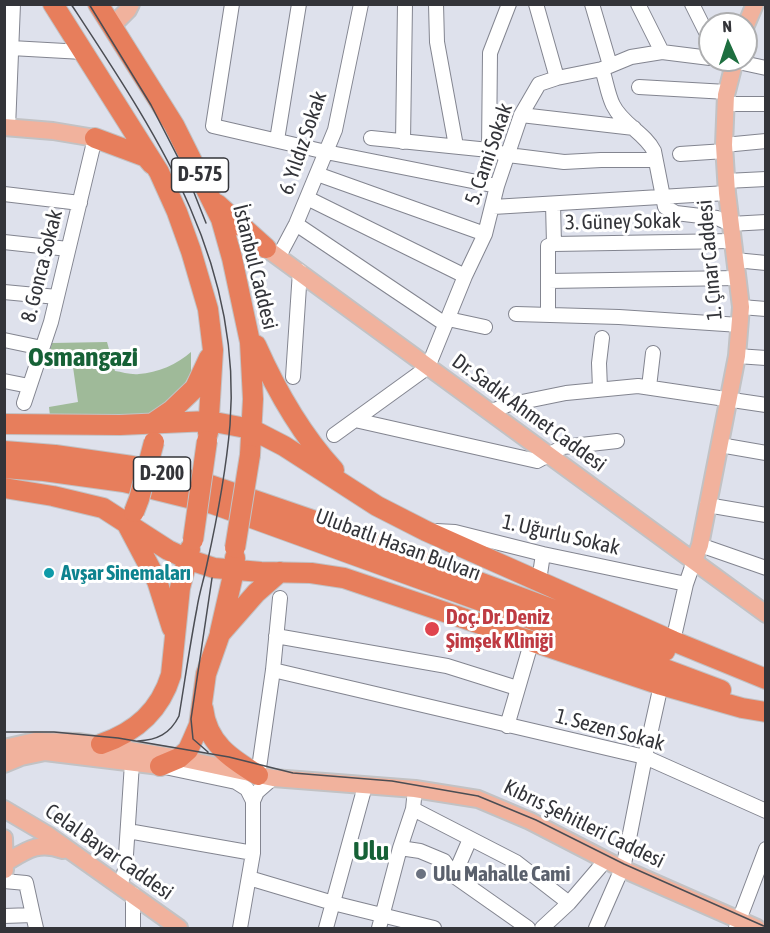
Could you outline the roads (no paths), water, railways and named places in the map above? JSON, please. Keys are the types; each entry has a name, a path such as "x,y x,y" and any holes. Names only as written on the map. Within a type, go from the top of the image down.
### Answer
{"highway":[{"name":"D-575","path":"53,4 159,172 177,212 194,260 208,309 213,350"},
{"name":"İstanbul Caddesi","path":"98,4 174,124 214,202 232,258 247,324 254,399 250,455 235,548 234,571 220,634 206,674 203,702"},
{"path":"95,138 127,137 129,124"},
{"path":"95,138 146,157 159,172"},
{"path":"214,202 273,252"},
{"path":"232,258 234,245 241,238 273,252"},
{"path":"247,324 275,386 286,404 318,452 354,492"},
{"path":"101,744 129,732 148,717 157,707 167,689 171,675 180,588 190,550 207,441 213,350"},
{"path":"130,516 139,500 153,432 195,388 213,350"},
{"path":"252,365 264,395 317,466"},
{"path":"4,424 153,432 209,421 251,429 317,466 354,492 426,531 673,641 765,679"},
{"name":"Ulubatlı Hasan Bulvarı","path":"4,451 55,455 132,466 210,485 505,591 765,689"},
{"name":"Ulubatlı Hasan Bulvarı","path":"4,468 124,482 213,504 765,707"},
{"path":"4,488 54,496 130,516 168,550 190,550 214,568 234,571 311,573 344,578 661,685 742,708 765,712"},
{"path":"130,516 157,581 175,640"},
{"path":"220,634 256,593 280,572"},
{"path":"160,766 179,758 188,750 199,725 203,702"},
{"path":"203,702 204,718 220,748 229,757 265,776"}],"main road":[{"path":"113,26 128,10 130,4"},
{"name":"1. Çınar Caddesi","path":"697,553 729,399 740,325 741,307 726,187 726,98 732,72"},
{"path":"6,127 95,138"},
{"name":"Dr. Sadık Ahmet Caddesi","path":"273,252 490,412 542,458 697,553 765,614"},
{"name":"Kıbrıs Şehitleri Caddesi","path":"4,748 35,741 101,744 265,776 414,789 478,799 530,821 605,861 738,925 757,928"},
{"path":"4,764 21,757 45,752 160,766"},
{"name":"Celal Bayar Caddesi","path":"9,811 127,890 179,928"},
{"path":"4,838 5,867"},
{"path":"5,867 33,846 54,847 75,855"}],"street":[{"path":"6,127 13,4"},
{"path":"232,4 213,126 326,152 497,186"},
{"path":"278,140 299,4"},
{"name":"6. Yıldız Sokak","path":"273,252 296,224 335,130 361,4"},
{"path":"403,142 405,4"},
{"path":"436,4 437,42 456,146"},
{"path":"489,150 490,53 509,4"},
{"path":"536,4 557,78"},
{"path":"592,4 613,106 650,143 665,207 676,213 717,218 730,224 765,222"},
{"path":"638,4 663,52"},
{"path":"11,48 83,52"},
{"name":"5. Cami Sokak","path":"428,368 465,276 485,234 497,186 521,116 539,84 606,67 631,57 663,52 698,56"},
{"path":"639,87 765,104"},
{"path":"521,116 634,128"},
{"name":"8. Gonca Sokak","path":"24,403 57,297 95,138"},
{"path":"371,138 489,150 508,155 564,162 655,160"},
{"path":"680,154 765,141"},
{"path":"317,174 485,234"},
{"path":"493,207 662,197 765,179"},
{"path":"4,194 80,203"},
{"path":"307,198 465,276"},
{"path":"553,204 554,244"},
{"path":"296,224 446,322 485,327"},
{"path":"4,242 68,249"},
{"name":"3. Güney Sokak","path":"548,315 548,246 554,244 732,242"},
{"path":"735,260 765,262"},
{"path":"293,377 300,272"},
{"path":"548,281 737,278"},
{"path":"4,292 57,297"},
{"path":"741,307 765,309"},
{"path":"516,314 619,317 740,325"},
{"path":"600,389 599,363 602,338"},
{"path":"4,340 42,348"},
{"path":"649,387 653,353"},
{"path":"737,356 765,358"},
{"path":"334,435 428,368"},
{"path":"4,381 29,386"},
{"path":"490,412 507,405 566,393 638,386 765,405"},
{"path":"355,420 542,458 563,447 617,441"},
{"path":"720,445 765,453"},
{"path":"707,505 765,515"},
{"name":"1. Uğurlu Sokak","path":"426,531 455,532 543,554 686,584"},
{"path":"673,641 686,584 697,553 765,568"},
{"path":"539,581 543,554"},
{"path":"240,928 253,853 253,801 265,776 280,598"},
{"path":"276,636 447,666 517,688"},
{"path":"507,726 532,640"},
{"name":"1. Sezen Sokak","path":"273,670 645,757 765,811"},
{"path":"596,928 623,869 661,685"},
{"path":"132,763 125,870 133,928"},
{"path":"160,766 236,782 247,789 253,801"},
{"path":"326,928 365,786"},
{"path":"381,922 412,809 414,789"},
{"path":"412,809 516,862 568,903"},
{"path":"128,831 253,853"},
{"path":"454,876 470,839"},
{"path":"400,848 420,851 444,861 454,876 528,928"},
{"path":"738,925 765,849"},
{"path":"543,928 605,861"},
{"path":"249,878 333,903 381,922 434,928"},
{"path":"4,881 26,883 34,922 4,916"}],"tram line":[{"path":"71,4 134,102 188,202 208,254 223,308 230,365 230,425 224,477 198,603 179,716 167,732 151,739 138,741"},
{"path":"89,4 151,105 187,175 206,223"},
{"path":"208,752 193,739 191,719 212,578"},
{"path":"4,732 54,732 118,738 229,757 293,773 392,781 478,796 536,820 624,864 766,927"}],"place":[{"name":"Avşar Sinemaları","path":"49,573"},
{"name":"Doç. Dr. Deniz Şimşek Kliniği","path":"432,629"},
{"name":"Ulu Mahalle Cami","path":"421,874"}],"district":[{"name":"Osmangazi","path":"83,357"},
{"name":"Ulu","path":"371,851"}]}
